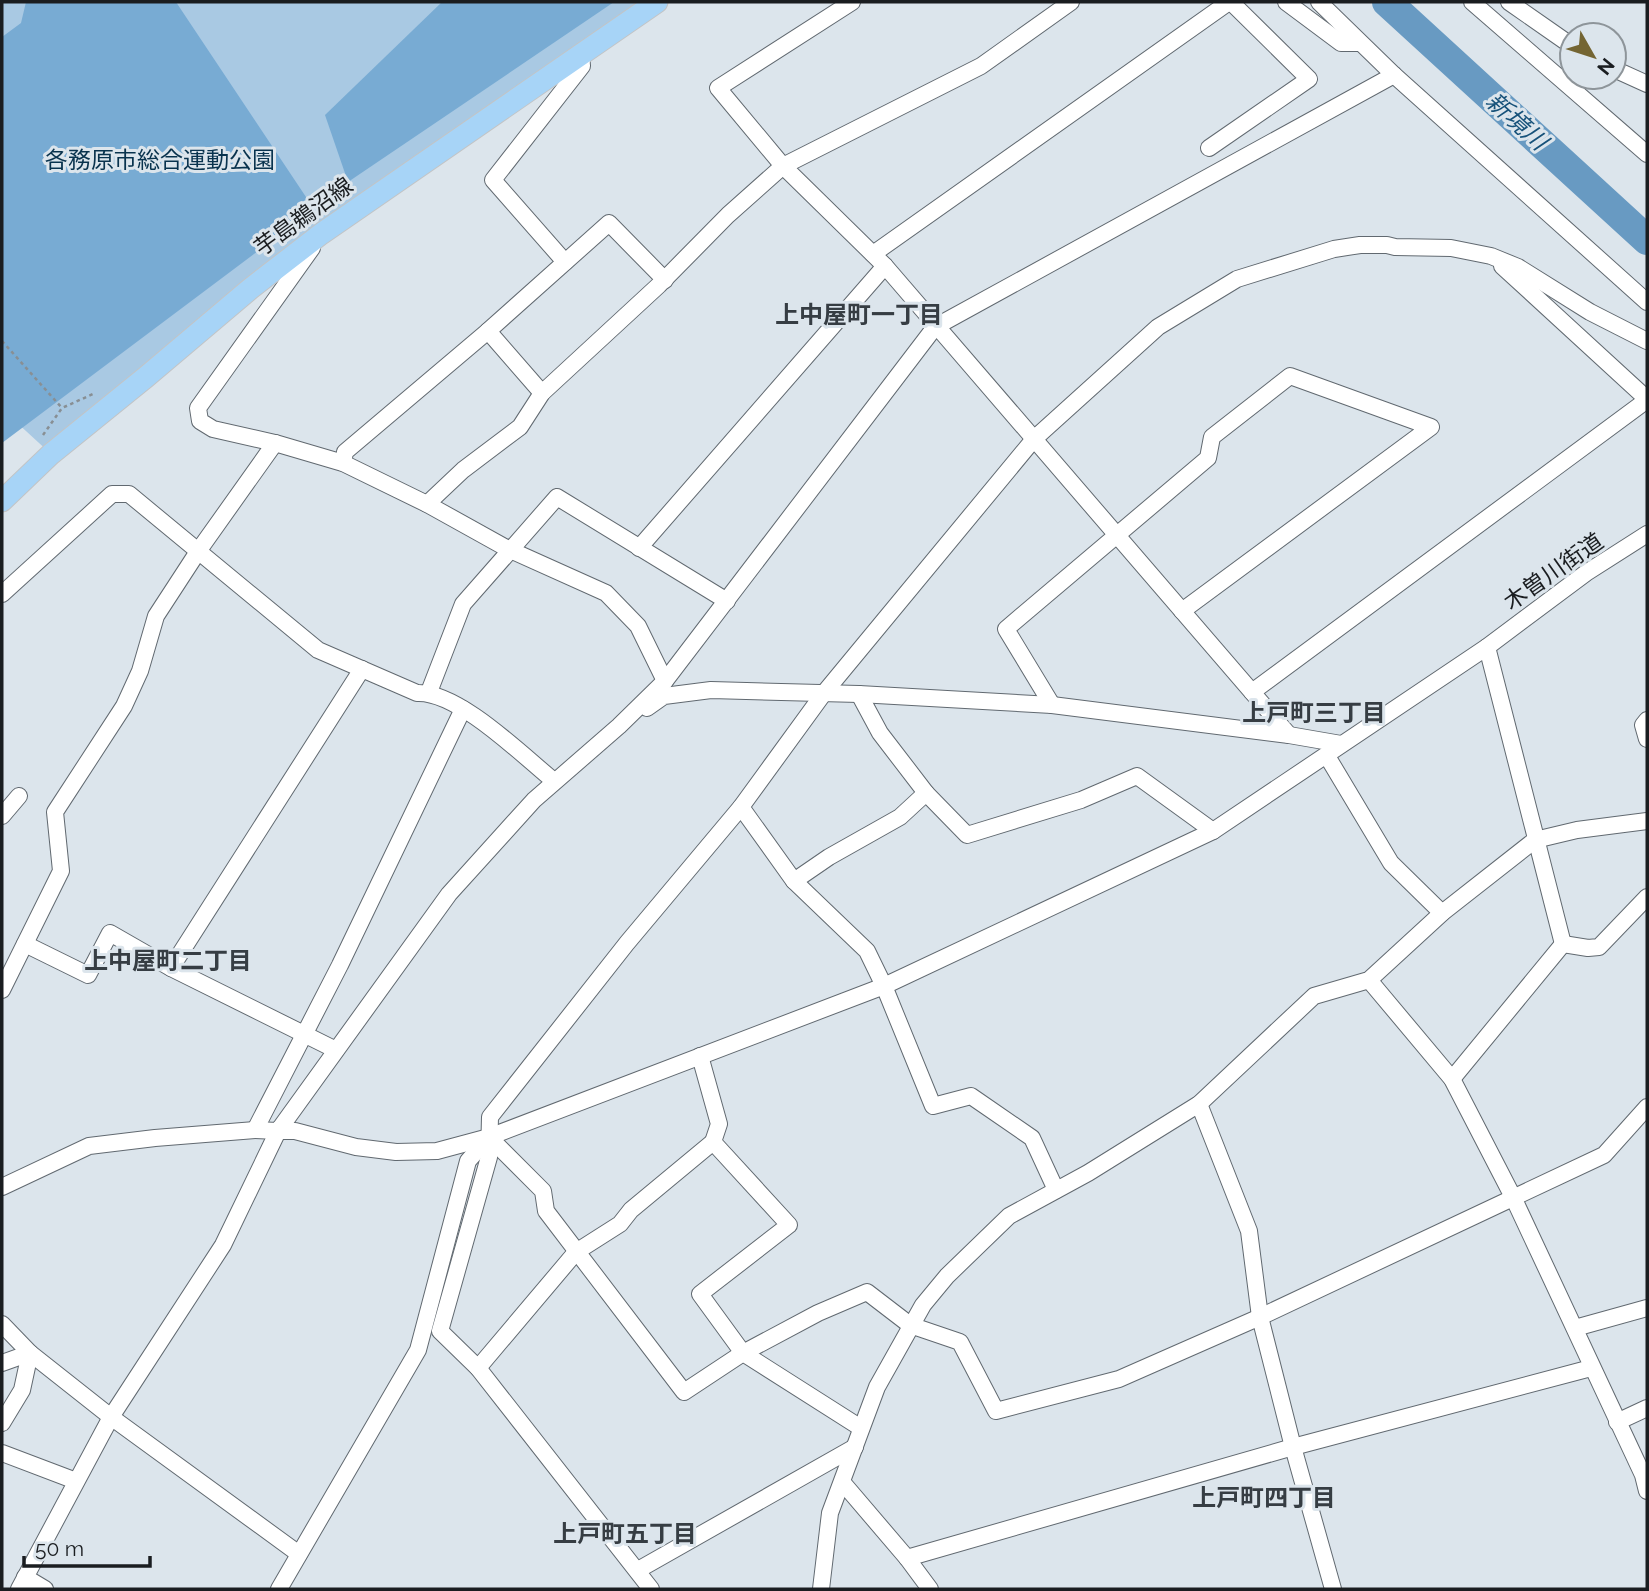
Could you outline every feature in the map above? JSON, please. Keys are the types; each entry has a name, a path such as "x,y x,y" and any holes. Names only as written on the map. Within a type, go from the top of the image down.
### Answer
{"main road":[{"name":"芋島鵜沼線","path":"2,500 51,454 250,289 321,234 657,2"}],"street":[{"path":"852,2 718,88 783,166 879,260 1289,735"},
{"path":"427,504 463,470 520,427 542,393 783,166 981,66 1072,2"},
{"path":"639,548 879,260 1230,2 1309,79 1209,148"},
{"path":"1286,2 1341,43 1360,43"},
{"path":"1320,2 1394,75 1647,302"},
{"path":"1472,2 1647,154"},
{"path":"1509,2 1558,36"},
{"path":"565,262 493,180 582,66 581,54"},
{"path":"45,1589 22,1583 111,1417 223,1245 278,1131 449,894 534,800 619,726 665,681 935,327 1394,75"},
{"path":"1628,75 1647,84"},
{"path":"343,463 345,452 488,331 609,223 665,280"},
{"path":"321,234 198,408 200,421 214,429 343,463 427,504 509,550 606,593 638,626 665,681"},
{"path":"651,1589 478,1368 440,1331 489,1157 491,1117 627,943 741,807 824,692 1034,439 1158,327 1237,279 1300,258 1360,245 1451,248 1490,256 1518,268 1590,312 1647,341"},
{"path":"1252,692 1647,400 1490,256"},
{"path":"488,331 542,393"},
{"path":"1052,705 1006,629 1208,457 1212,437 1290,376 1431,427 1182,611"},
{"path":"2,990 61,871 55,812 124,706 140,671 156,616 275,443"},
{"path":"2,594 112,494 129,494 318,650 417,693 429,692 474,714 554,781"},
{"path":"429,692 463,604 557,497 727,601"},
{"name":"木曽川街道","path":"5,1182 89,1146 255,1130 295,1131 356,1147 396,1152 437,1151 489,1137 884,986 1213,831 1487,647 1586,573 1647,534"},
{"path":"1487,647 1563,944"},
{"path":"171,968 362,669"},
{"path":"619,726 664,696 711,690 824,692 1052,705 1341,744"},
{"path":"859,694 880,733 926,793 967,835 1081,800 1138,776 1213,831"},
{"path":"255,1130 345,953 463,709"},
{"path":"1647,720 1643,725 1647,739"},
{"path":"1327,756 1391,863 1442,913"},
{"path":"794,881 828,857 900,817 926,793"},
{"path":"2,816 19,796"},
{"path":"741,807 794,881 867,951 933,1106 971,1096 1032,1138 1056,1190"},
{"path":"821,1589 831,1513 877,1387 923,1305 947,1276 1009,1216 1088,1173 1199,1104 1314,996 1368,980 1442,913 1535,840 1647,821"},
{"path":"1563,944 1599,947 1647,897"},
{"path":"25,944 89,975 110,933 171,968 336,1050"},
{"path":"1452,1079 1563,944"},
{"path":"1368,980 1452,1079 1513,1196 1643,1475 1647,1491"},
{"path":"478,1368 576,1252 620,1224 631,1210 713,1142 719,1124 700,1056"},
{"path":"1199,1104 1249,1231 1260,1317 1333,1589"},
{"path":"489,1137 543,1191 546,1211 684,1392 743,1353 818,1313 867,1292 910,1325 960,1342 996,1411 1119,1379 1260,1317 1604,1155 1647,1107"},
{"path":"279,1589 418,1350 468,1161 489,1137"},
{"path":"713,1142 789,1225 700,1294 743,1353 861,1427"},
{"path":"1574,1328 1647,1308"},
{"path":"2,1324 30,1353 111,1417 299,1554"},
{"path":"2,1363 30,1353"},
{"path":"2,1423 22,1390 30,1353"},
{"path":"907,1558 1293,1447 1591,1368"},
{"path":"1617,1422 1647,1408"},
{"path":"638,1570 855,1447"},
{"path":"2,1453 76,1481"},
{"path":"843,1483 930,1589"}],"path":[{"path":"2,341 62,408"}],"green space":[{"name":"各務原市総合運動公園","path":"2,2 657,2 321,234 51,454 2,409"},
{"path":"26,2 176,2 314,209 2,443 2,37 21,23"},
{"path":"442,2 614,2 348,182 325,115"}],"waterway":[{"name":"新境川","path":"1387,2 1647,240"}],"district":[{"name":"上中屋町一丁目","path":"859,314"},
{"name":"上戸町三丁目","path":"1314,712"},
{"name":"上中屋町二丁目","path":"168,960"},
{"name":"上戸町四丁目","path":"1264,1497"},
{"name":"上戸町五丁目","path":"625,1533"}]}
